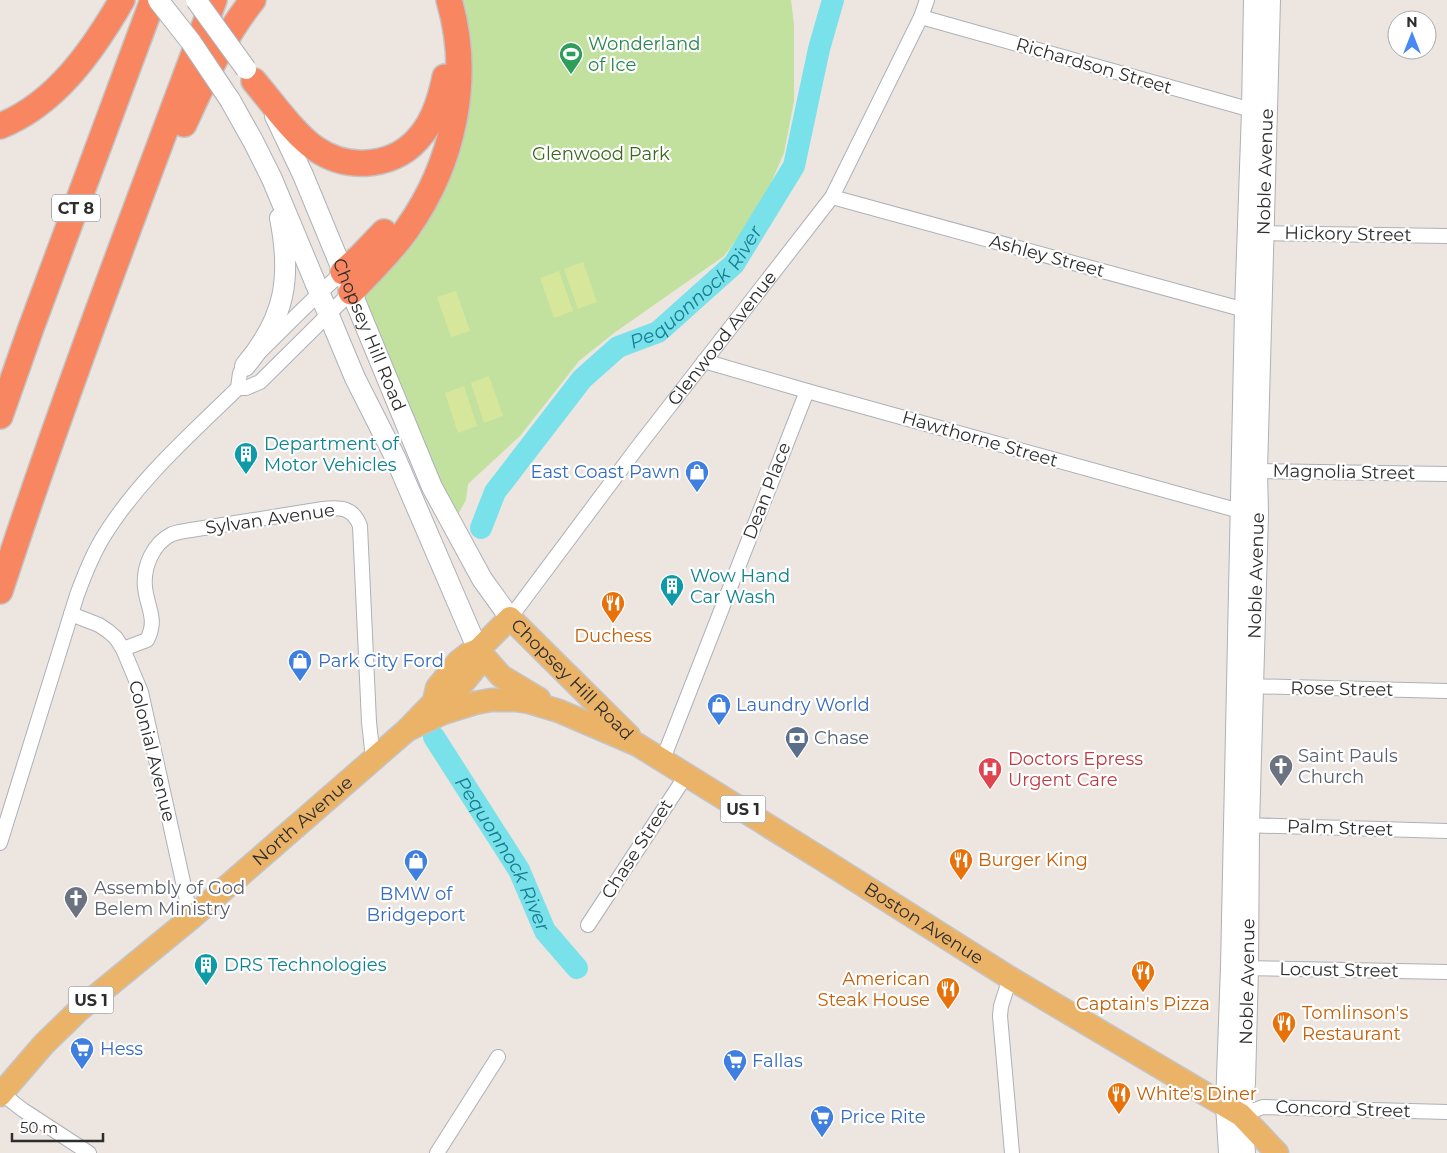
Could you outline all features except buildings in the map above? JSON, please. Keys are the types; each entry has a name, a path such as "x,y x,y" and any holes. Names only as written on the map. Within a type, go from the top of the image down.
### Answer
{"highway":[{"path":"0,126 22,116 76,68 109,22 122,0"},
{"name":"CT 8","path":"0,416 153,0"},
{"path":"0,592 52,441 214,0"},
{"path":"116,264 217,56 253,0"},
{"path":"347,282 362,256 393,221 416,182 432,141 442,100 445,77 444,38 434,0"},
{"path":"347,282 375,267 406,230 432,189 444,160 457,103 459,78 457,37 449,0"},
{"path":"250,75 295,130 315,149 339,160 365,164 377,163 398,155 422,135 437,107 445,77"}],"main road":[{"name":"Chopsey Hill Road","path":"158,0 191,42 230,100 272,179 355,378 395,457 478,650 501,676 559,711"},
{"name":"Chopsey Hill Road","path":"196,0 250,75 274,115 294,154 432,486 482,579 510,618 638,745"},
{"name":"Noble Avenue","path":"1229,1153 1234,1110 1245,1083 1240,968 1241,825 1259,112 1254,0"},
{"name":"Noble Avenue","path":"1259,112 1270,0"},
{"path":"245,366 260,346 272,324 284,285 285,246 272,179"},
{"name":"Glenwood Avenue","path":"407,730 434,702 440,683 459,661 468,654 478,650 510,618"},
{"name":"US 1","path":"407,730 444,713 475,702 515,700 559,711"},
{"name":"Boston Avenue","path":"559,711 638,745 663,759 1010,978 1234,1110 1277,1153"},
{"name":"North Avenue","path":"0,1092 44,1044 79,1010 190,918 407,730"},
{"name":"Noble Avenue","path":"1234,1110 1245,1153"}],"street":[{"name":"Glenwood Avenue","path":"510,618 704,361 832,197 921,17 927,0"},
{"name":"Richardson Street","path":"921,17 1259,112"},
{"name":"Ashley Street","path":"832,197 1253,311"},
{"name":"Hickory Street","path":"1256,233 1447,236"},
{"path":"0,843 77,594 101,540 131,498 156,470 238,388 240,373 245,366 320,292 347,282"},
{"path":"238,388 254,386 260,382 329,315 347,282"},
{"name":"Hawthorne Street","path":"704,361 1249,513"},
{"name":"Dean Place","path":"663,759 807,390"},
{"name":"Magnolia Street","path":"1249,471 1447,474"},
{"name":"Sylvan Avenue","path":"123,649 147,640 152,630 152,614 146,593 145,573 148,562 155,550 162,541 170,536 191,530 323,509 336,508 347,510 356,517 360,526 369,722 373,759"},
{"name":"Colonial Avenue","path":"71,614 104,627 116,638 123,649 141,692 190,918"},
{"name":"Rose Street","path":"1245,686 1447,692"},
{"name":"Chase Street","path":"588,925 687,774"},
{"name":"Palm Street","path":"1241,825 1447,831"},
{"name":"Locust Street","path":"1240,968 1447,972"},
{"path":"1010,978 1001,1006 1000,1016 1012,1153"},
{"path":"437,1153 498,1057"},
{"path":"0,1092 23,1110 90,1153"},
{"name":"Concord Street","path":"1234,1110 1263,1107 1447,1112"}],"green space":[{"name":"Glenwood Park","path":"460,0 791,0 794,25 794,101 784,153 759,210 724,256 614,333 579,361 520,436 468,484 466,500 457,516 370,340 346,282 389,240 426,182 451,120"},
{"path":"583,262 597,302 578,309 564,269"},
{"path":"559,271 573,311 554,318 540,278"},
{"path":"456,291 470,331 451,337 437,297"},
{"path":"489,376 503,416 484,423 471,383"},
{"path":"464,386 477,426 458,433 445,393"}],"waterway":[{"name":"Pequonnock River","path":"481,528 495,492 582,379 618,347 658,332 734,264 794,166 819,49 833,0"},
{"name":"Pequonnock River","path":"434,737 519,870 545,931 577,968"}],"place":[{"name":"Wonderland of Ice","path":"571,75"},
{"name":"Department of Motor Vehicles","path":"246,475"},
{"name":"East Coast Pawn","path":"697,493"},
{"name":"Wow Hand Car Wash","path":"672,607"},
{"name":"Duchess","path":"613,624"},
{"name":"Park City Ford","path":"300,682"},
{"name":"Laundry World","path":"719,726"},
{"name":"Chase","path":"797,759"},
{"name":"Saint Pauls Church","path":"1281,787"},
{"name":"Doctors Epress Urgent Care","path":"990,790"},
{"name":"Burger King","path":"961,881"},
{"name":"BMW of Bridgeport","path":"416,882"},
{"name":"Assembly of God Belem Ministry","path":"76,919"},
{"name":"DRS Technologies","path":"206,986"},
{"name":"Captain's Pizza","path":"1143,993"},
{"name":"American Steak House","path":"948,1010"},
{"name":"Tomlinson's Restaurant","path":"1284,1044"},
{"name":"Hess","path":"82,1070"},
{"name":"Fallas","path":"735,1082"},
{"name":"White's Diner","path":"1119,1115"},
{"name":"Price Rite","path":"822,1138"}]}
